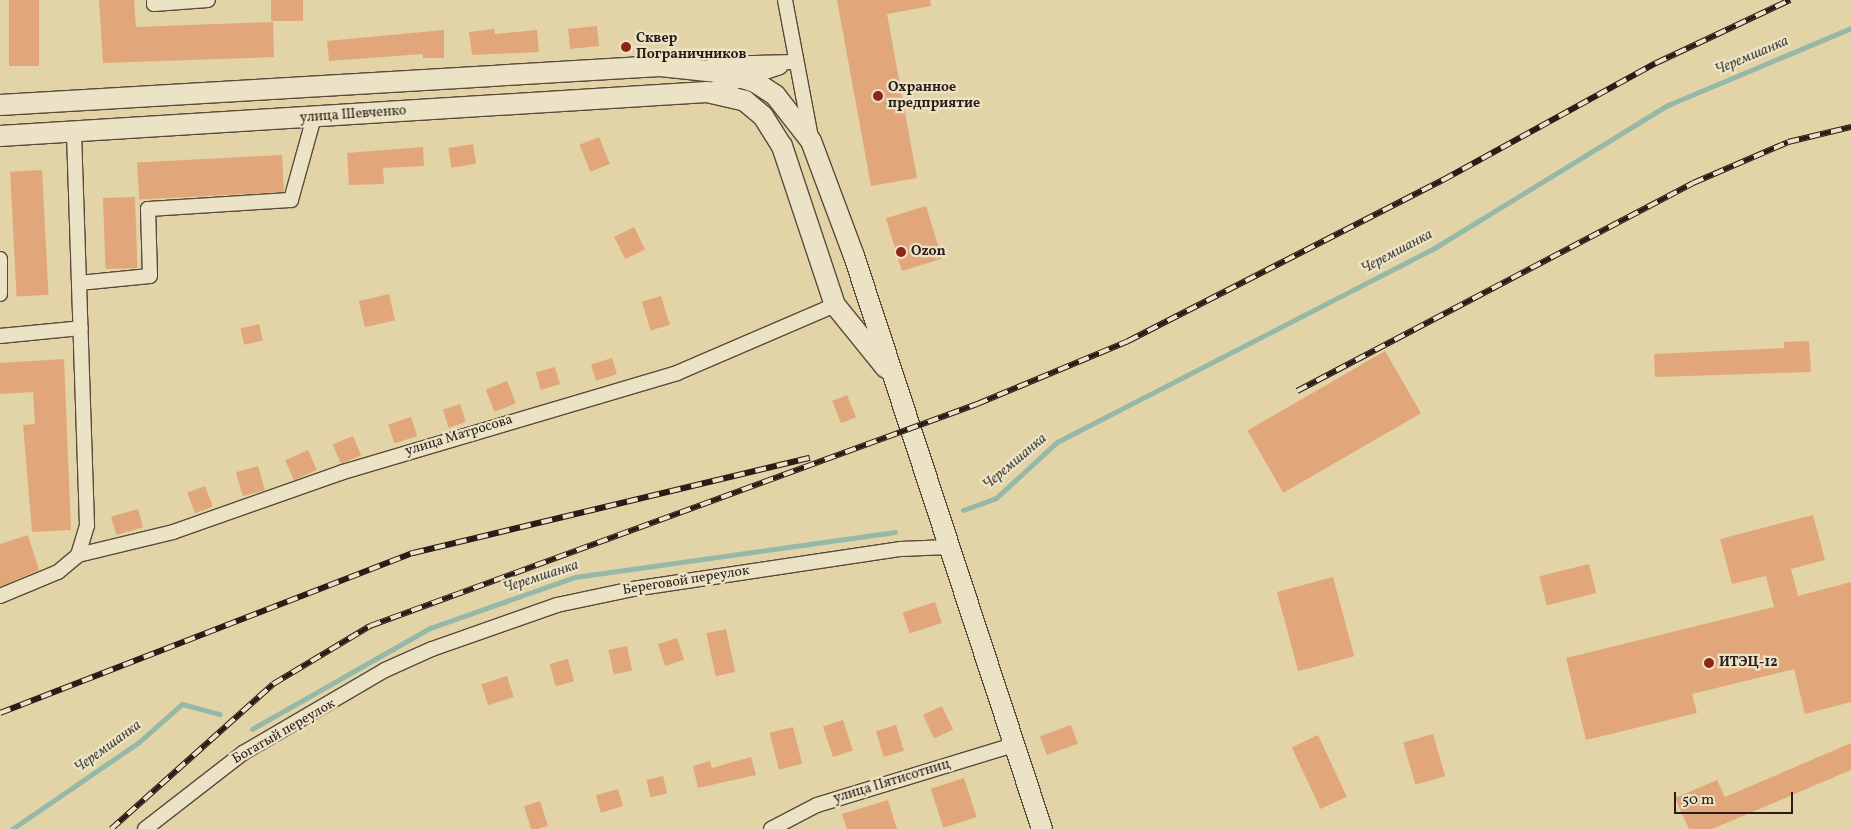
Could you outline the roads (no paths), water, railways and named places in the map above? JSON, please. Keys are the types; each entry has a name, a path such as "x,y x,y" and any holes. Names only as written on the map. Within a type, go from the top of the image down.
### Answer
{"main road":[{"path":"0,105 660,66 727,73 755,82 787,105 811,141 893,377 1016,744 1042,829"},
{"name":"улица Шевченко","path":"0,136 707,92 744,101 763,116 782,146 835,305"},
{"path":"835,305 893,377"}],"street":[{"path":"154,0 154,4 208,0"},
{"path":"785,0 811,141"},
{"path":"660,66 795,62"},
{"path":"707,92 795,62"},
{"path":"79,283 150,276 148,209 291,200 314,117"},
{"path":"0,596 35,585 78,555 87,525 74,132"},
{"path":"0,258 0,294"},
{"name":"улица Матросова","path":"78,555 172,532 343,472 677,373 835,305"},
{"path":"0,336 81,328"},
{"name":"Береговой переулок","path":"432,649 557,605 633,589 947,542"},
{"name":"Богатый переулок","path":"144,829 243,753 385,670 432,649"},
{"name":"улица Пятисотниц","path":"772,829 817,805 1016,744"}],"waterway":[{"name":"Черемшанка","path":"963,510 996,498 1057,442 1431,250 1668,105 1851,28"},
{"name":"Черемшанка","path":"252,729 430,628 575,577 895,532"},
{"name":"Черемшанка","path":"12,829 139,742 182,704 220,714"}],"railway":[{"path":"111,829 273,684 370,626 977,404 1128,341 1443,180 1656,63 1790,0"},
{"path":"1297,391 1693,183 1788,142 1851,127"},
{"path":"0,713 413,553 810,458"}],"place":[{"name":"Сквер Пограничников","path":"626,47"},
{"name":"Охранное предприятие","path":"878,96"},
{"name":"Ozon","path":"901,252"},
{"name":"ИТЭЦ-12","path":"1709,663"}]}
